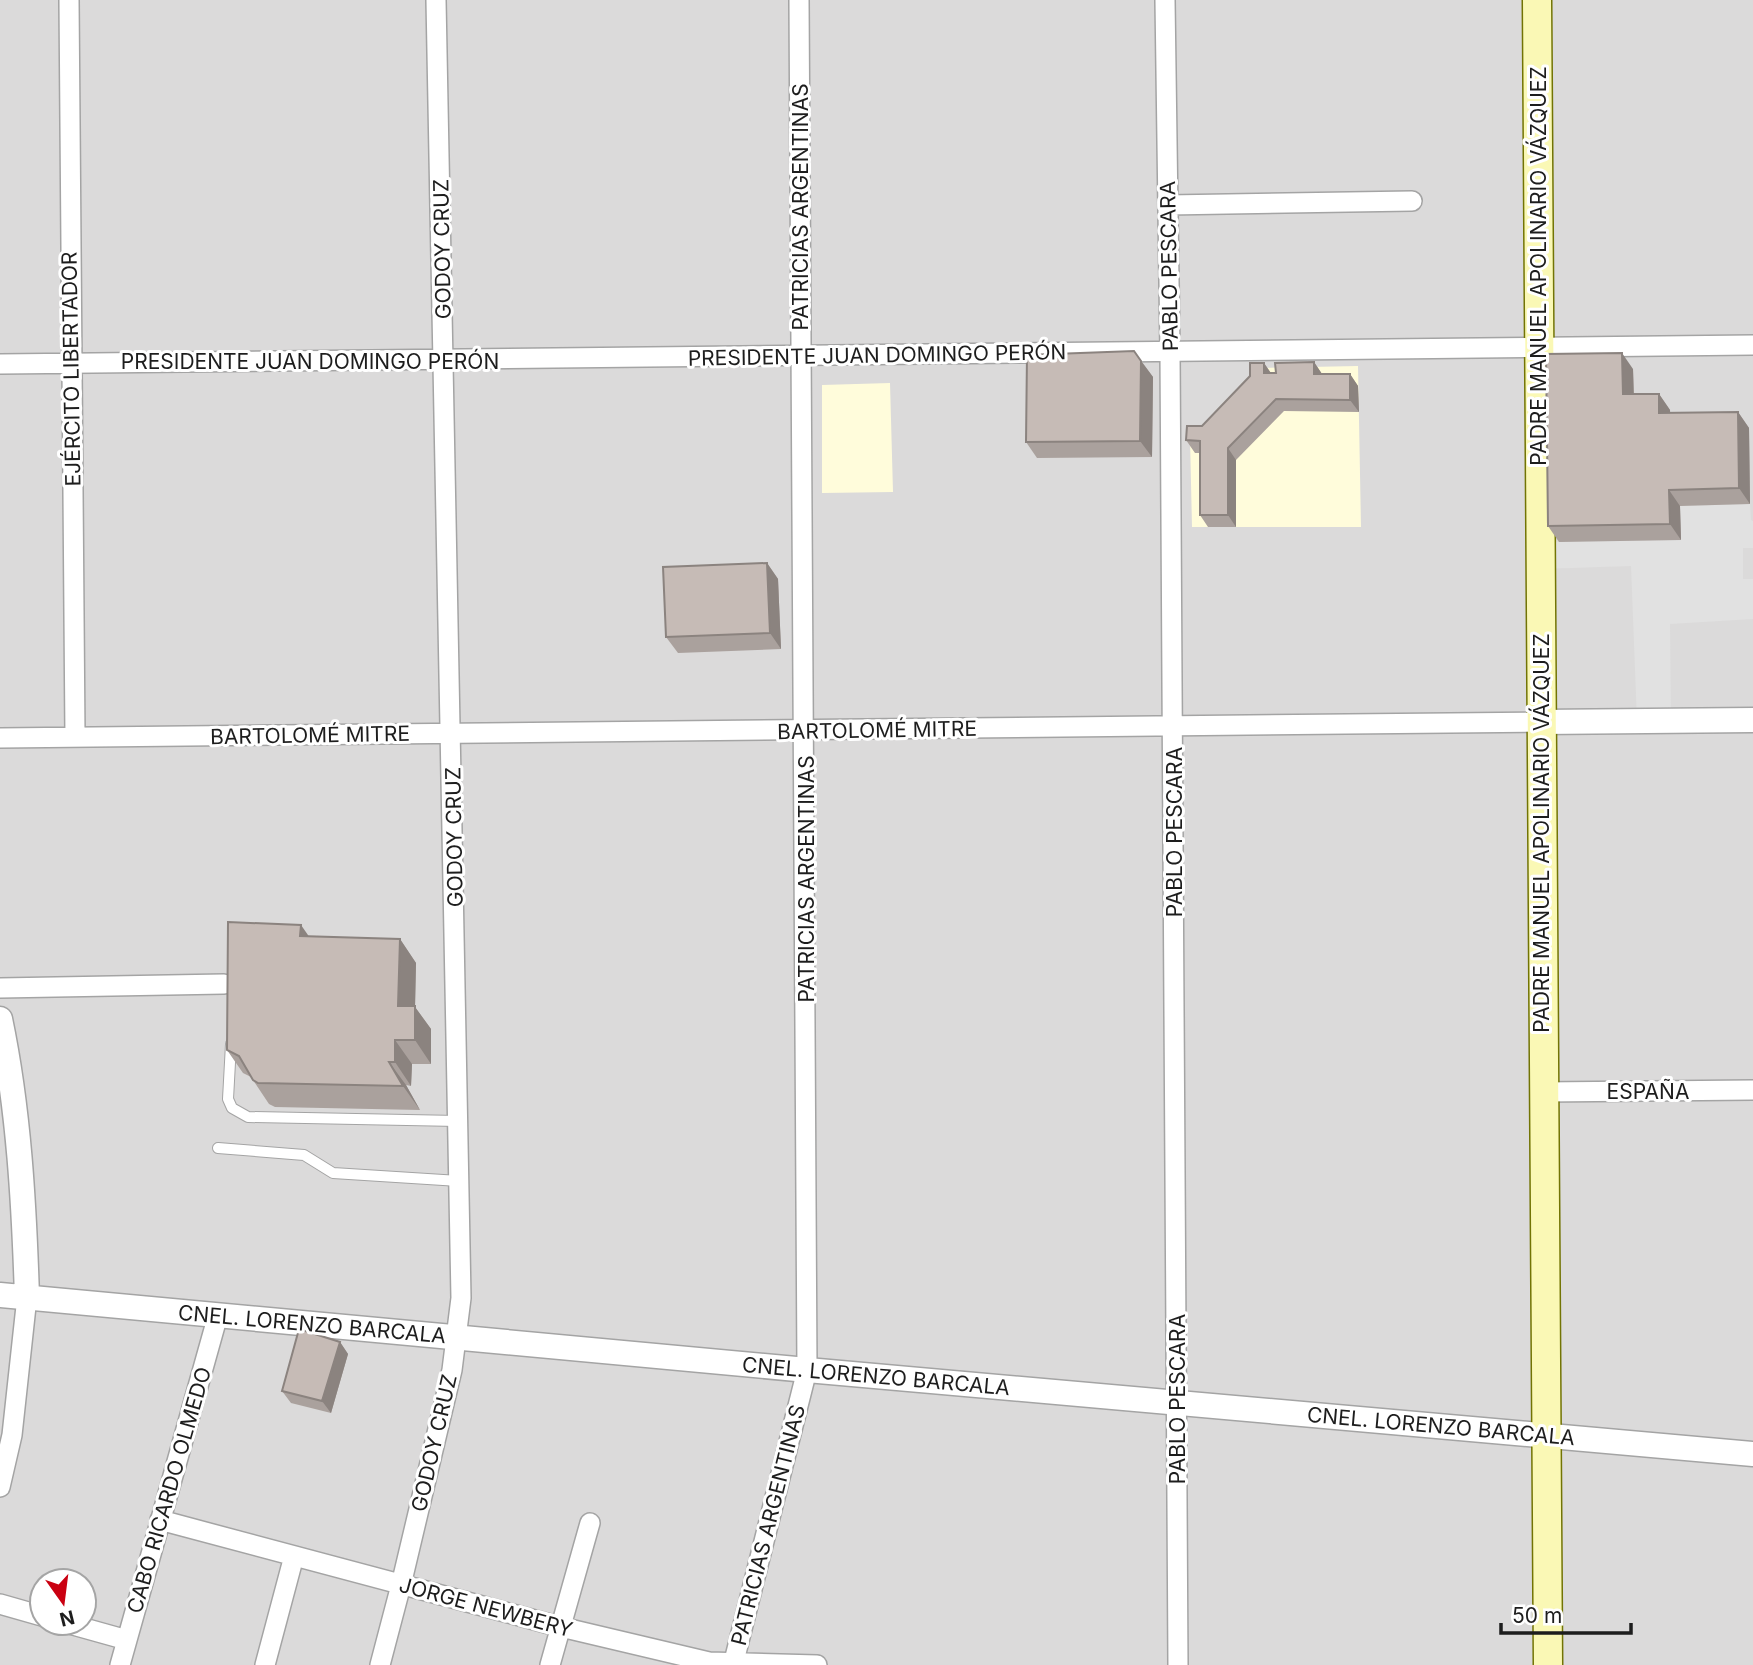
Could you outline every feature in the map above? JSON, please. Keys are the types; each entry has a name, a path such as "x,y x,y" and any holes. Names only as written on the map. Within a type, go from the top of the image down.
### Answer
{"main road":[{"name":"PADRE MANUEL APOLINARIO VÁZQUEZ","path":"1536,0 1548,1665"}],"street":[{"name":"EJÉRCITO LIBERTADOR","path":"69,0 75,737"},
{"name":"GODOY CRUZ","path":"380,1665 458,1338 461,1297 436,0"},
{"name":"PATRICIAS ARGENTINAS","path":"734,1665 807,1370 799,0"},
{"name":"PABLO PESCARA","path":"1165,0 1173,727 1178,1665"},
{"path":"1168,205 1412,201"},
{"name":"PRESIDENTE JUAN DOMINGO PERÓN","path":"0,364 1753,345"},
{"name":"BARTOLOMÉ MITRE","path":"0,738 1753,720"},
{"path":"0,988 224,984"},
{"path":"0,1019 15,1108 24,1207 27,1297 12,1435 0,1487"},
{"name":"ESPAÑA","path":"1543,1092 1753,1090"},
{"name":"CNEL. LORENZO BARCALA","path":"0,1295 1753,1454"},
{"name":"CABO RICARDO OLMEDO","path":"120,1665 218,1315"},
{"name":"JORGE NEWBERY","path":"160,1520 561,1627 709,1662 734,1665 817,1665"},
{"path":"550,1665 590,1523"},
{"path":"265,1665 294,1556"},
{"path":"0,1604 28,1612"},
{"path":"98,1632 127,1640"}],"lane":[{"path":"232,1030 228,1099 232,1108 248,1117 458,1121"},
{"path":"218,1148 304,1155 333,1173 459,1181"}],"shaded area":[{"path":"0,0 1753,0 1753,1665 0,1665"},
{"path":"1358,366 1361,527 1192,527 1190,438 1257,368"},
{"path":"890,383 893,492 822,493 822,385"},
{"path":"1750,504 1753,548 1743,548 1743,579 1753,579 1753,619 1670,624 1671,721 1637,721 1631,566 1540,569 1540,542 1680,540 1680,506"}],"building":[{"path":"1134,351 1141,361 1140,441 1026,442 1027,355"},
{"path":"1622,353 1623,394 1659,394 1659,413 1738,412 1739,488 1669,490 1670,524 1548,526 1546,354"},
{"path":"1314,362 1314,374 1350,374 1350,400 1276,399 1228,448 1228,515 1200,515 1200,441 1186,440 1187,426 1202,426 1250,376 1250,363 1264,363 1264,373 1276,373 1275,363"},
{"path":"767,563 770,633 666,637 663,567"},
{"path":"228,922 301,925 300,936 400,939 398,1006 415,1006 415,1040 395,1040 395,1062 389,1062 403,1086 258,1083 253,1080 239,1056 227,1050"},
{"path":"299,1329 340,1342 322,1401 282,1391"}]}
